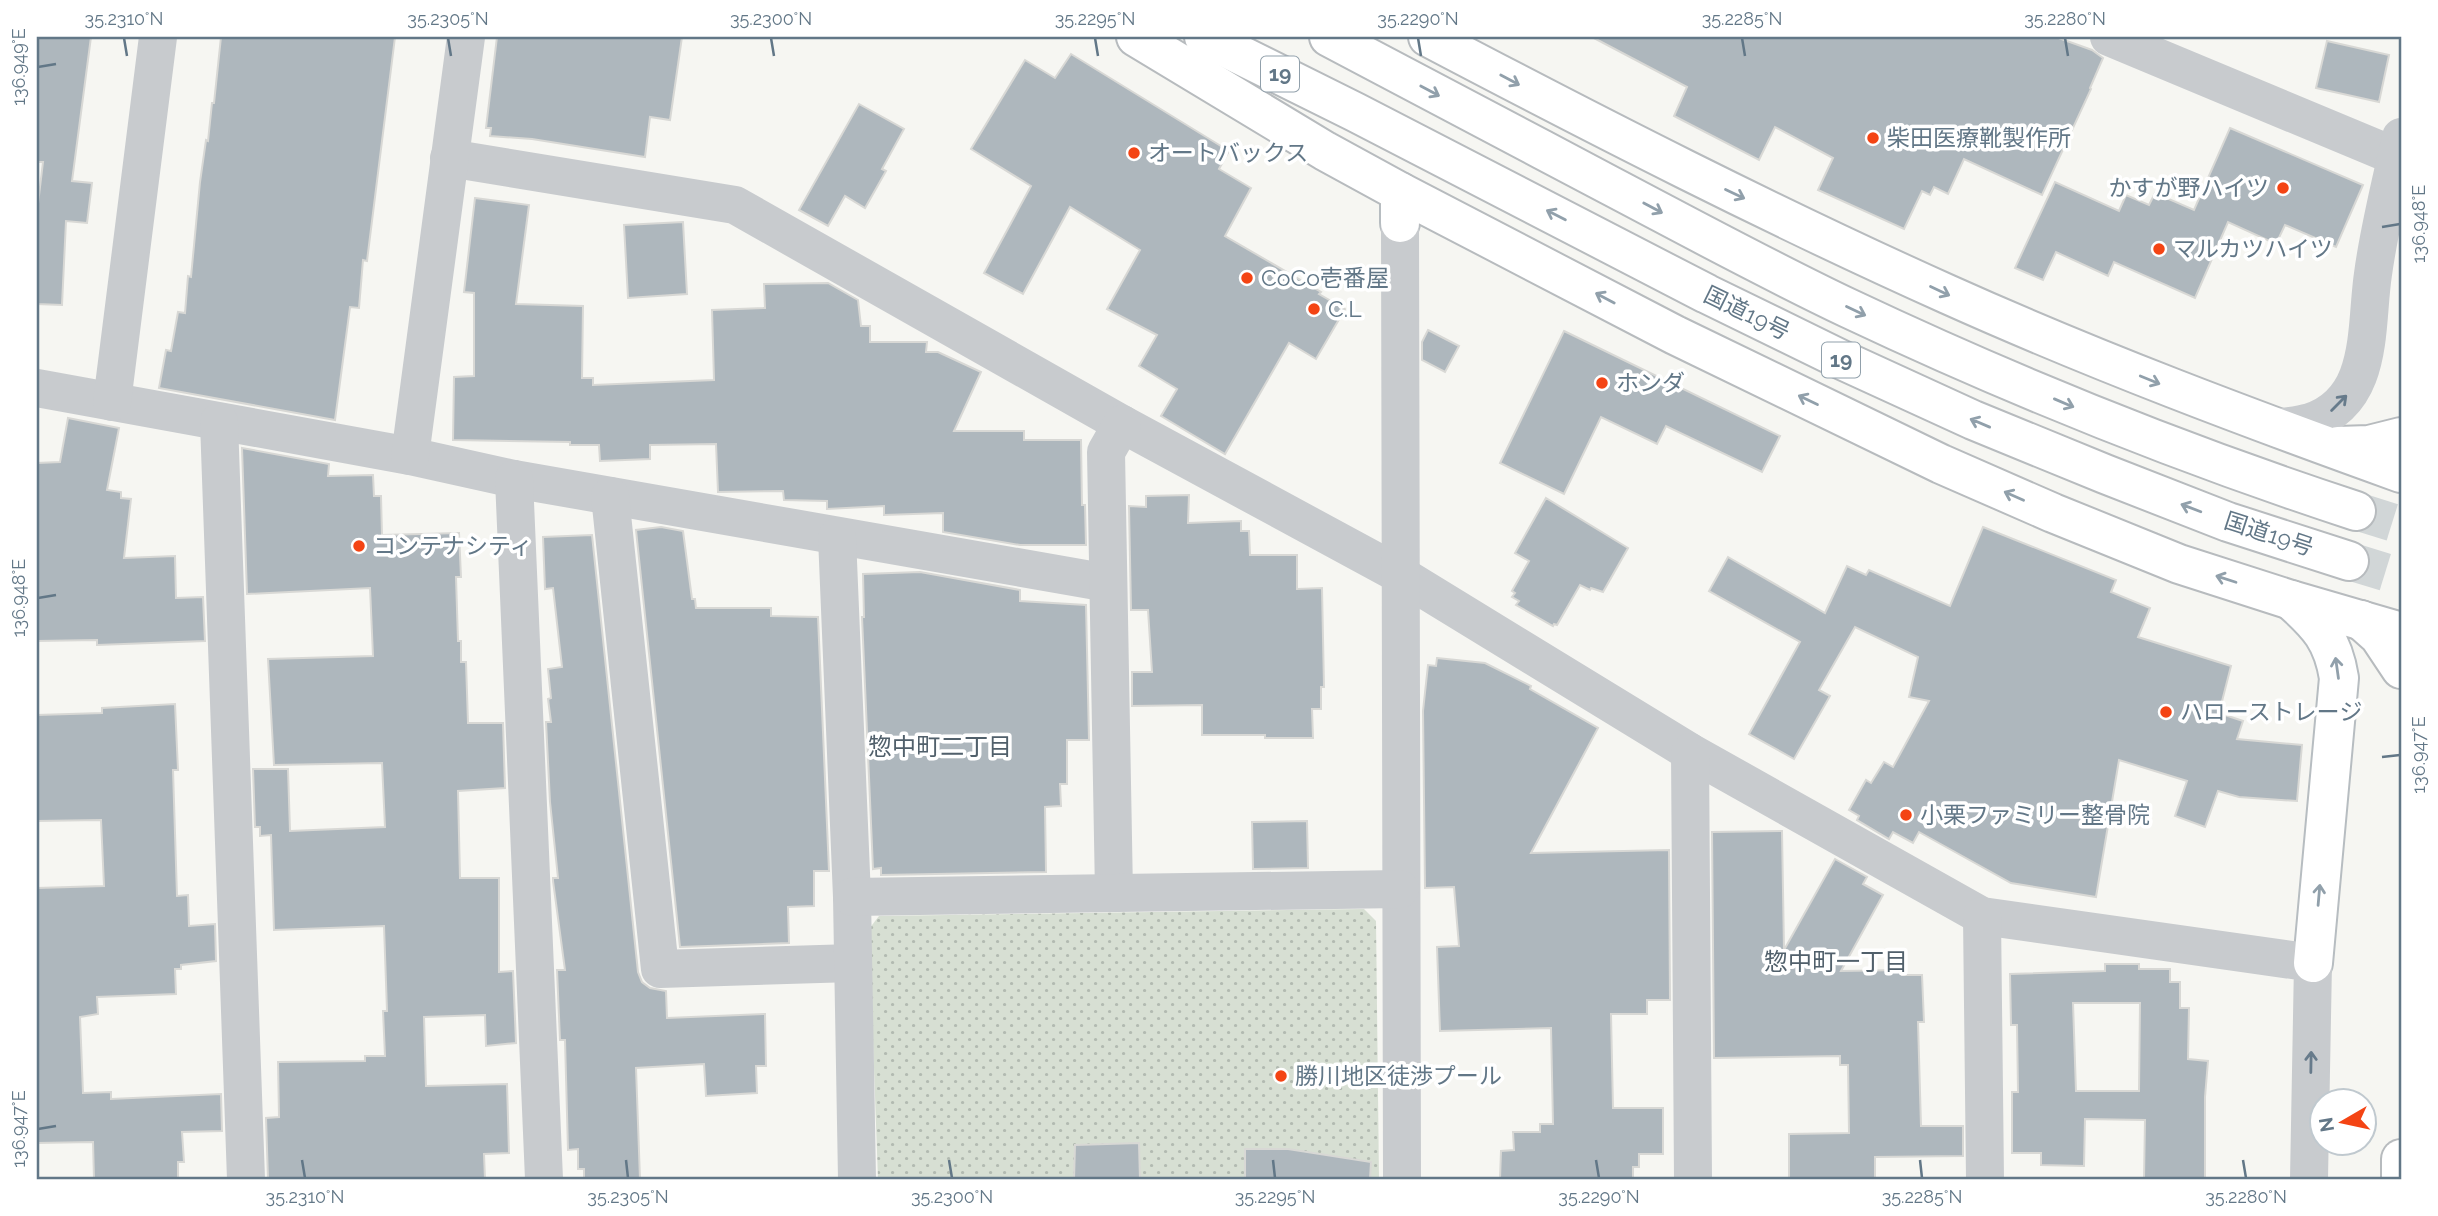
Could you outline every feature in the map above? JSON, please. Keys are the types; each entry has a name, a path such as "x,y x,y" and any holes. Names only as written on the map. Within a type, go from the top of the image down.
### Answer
{"main road":[{"path":"1136,37 1325,151 1400,208 1675,335 1941,464 2166,559 2401,632"},
{"name":"国道19号","path":"1204,37 1842,360 1973,420 2228,522 2349,561"},
{"name":"19","path":"1329,37 1847,308 1986,371 2116,425 2244,474 2356,511"},
{"path":"1428,37 1707,181 1947,294 2183,393 2401,473"},
{"path":"2329,446 2369,445 2401,437"},
{"path":"2291,600 2314,621 2328,640 2339,678 2313,963"},
{"path":"2361,620 2401,608"},
{"path":"2361,620 2379,636 2401,669"},
{"path":"2401,1159 2401,1179"}],"street":[{"path":"112,402 158,37"},
{"path":"411,456 466,37"},
{"path":"2109,37 2399,147 2373,275 2368,337 2361,368 2351,391 2334,410 2311,422 2278,428"},
{"path":"449,158 735,205 1122,424 1399,575 1690,752 1982,916 2313,963 2309,1179"},
{"path":"1400,208 1402,1179"},
{"path":"37,388 411,456 514,479 1108,583"},
{"path":"219,422 246,1179"},
{"path":"1114,892 1106,452 1122,424"},
{"path":"514,479 544,1179"},
{"path":"610,496 660,969 853,963"},
{"path":"837,537 852,897 857,1179"},
{"path":"1690,752 1693,1179"},
{"path":"852,897 1400,889"},
{"path":"1982,916 1985,1179"}],"shaded area":[{"path":"1364,909 1376,921 1379,1179 878,1179 869,929 879,916"}],"building":[{"path":"37,37 91,37 72,181 92,183 87,223 66,221 62,305 37,304 37,212 43,162 37,162"},
{"path":"221,37 395,37 367,261 363,260 359,308 350,307 335,420 159,388 166,350 171,351 178,312 185,313"},
{"path":"497,37 682,37 670,120 650,117 645,157 532,139 490,136 491,128 486,128"},
{"path":"1592,37 2056,37 2092,50 2103,58 2042,195 1964,159 1948,194 1934,187 1930,195 1922,191 1904,229 1818,190 1833,158 1775,127 1759,160 1674,116 1687,87"},
{"path":"2327,41 2389,55 2379,102 2316,88"},
{"path":"1071,54 1229,151 1219,169 1251,188 1225,236 1345,309 1316,359 1289,343 1225,454 1161,416 1177,389 1139,366 1157,335 1107,309 1140,250 1070,207 1023,294 984,273 1031,186 971,149 1025,60 1055,78"},
{"path":"859,104 904,129 882,169 886,171 865,208 845,196 828,226 799,210"},
{"path":"2230,128 2363,185 2336,247 2285,225 2276,244 2228,222 2195,298 2114,262 2108,276 2056,252 2043,280 2015,268 2055,182 2119,211 2126,195 2149,205 2155,193 2194,210"},
{"path":"475,198 529,205 516,304 583,306 582,378 593,378 593,385 714,380 712,310 765,308 764,284 828,283 858,300 861,326 870,326 870,342 927,342 926,352 938,352 981,372 954,431 1024,431 1024,440 1081,440 1086,545 1020,545 943,532 943,513 884,515 884,506 827,509 827,501 784,500 783,491 718,492 716,444 650,445 650,459 600,461 599,445 453,440 454,377 474,376 474,293 464,292"},
{"path":"683,222 687,294 628,298 624,225"},
{"path":"1428,330 1459,346 1445,372 1422,360 1422,342"},
{"path":"1564,331 1780,436 1762,472 1666,426 1657,444 1601,417 1564,494 1500,463"},
{"path":"68,418 119,428 107,490 121,492 121,498 131,499 124,558 175,556 176,598 203,597 205,641 97,645 97,640 37,641 37,463 60,462"},
{"path":"242,448 329,464 328,476 373,475 374,496 381,496 382,535 459,533 461,577 456,577 458,641 461,641 461,662 466,662 468,723 503,723 505,788 458,791 460,878 499,878 499,972 513,971 516,1043 486,1046 485,1015 424,1017 426,1086 507,1084 509,1153 484,1154 485,1179 268,1179 266,1118 279,1117 278,1062 365,1061 365,1056 385,1056 383,1011 387,1011 384,926 274,930 271,835 260,836 260,827 255,827 253,769 288,769 290,831 385,827 382,763 274,765 268,659 373,656 370,588 247,594"},
{"path":"1189,495 1188,523 1241,521 1241,531 1249,531 1250,555 1297,555 1297,589 1322,588 1324,687 1321,687 1321,709 1312,709 1313,738 1202,735 1202,705 1132,706 1132,672 1152,672 1148,610 1131,610 1129,506 1146,507 1146,496"},
{"path":"1546,498 1628,548 1603,592 1580,585 1557,625 1553,626 1516,605 1519,601 1512,597 1515,593 1512,591 1529,561 1515,553"},
{"path":"661,527 683,531 692,599 695,599 696,608 771,608 771,616 818,617 829,871 814,871 814,906 788,907 789,943 680,947 636,530"},
{"path":"1983,527 2116,580 2111,592 2150,608 2138,637 2231,666 2219,713 2243,721 2237,739 2302,745 2297,801 2239,797 2218,791 2205,827 2175,816 2187,781 2119,760 2096,897 2011,883 1919,832 1913,843 1893,832 1889,839 1857,820 1859,816 1849,810 1866,780 1871,783 1884,762 1893,767 1929,701 1909,697 1918,657 1855,627 1819,690 1830,696 1794,759 1749,734 1800,642 1709,591 1728,557 1825,613 1847,566 1866,575 1869,570 1950,606"},
{"path":"592,535 638,972 642,982 650,988 666,991 667,1018 765,1014 766,1066 756,1066 757,1093 706,1096 704,1064 636,1068 640,1179 584,1179 584,1169 578,1169 578,1149 568,1150 565,1040 560,1040 557,970 565,970 553,881 553,878 558,878 550,802 546,722 551,722 548,669 562,667 553,588 545,589 543,537"},
{"path":"920,572 1020,590 1020,601 1086,605 1089,740 1067,740 1067,784 1060,784 1061,806 1045,807 1046,872 881,875 881,868 873,869 862,617 863,574"},
{"path":"1437,658 1485,663 1531,686 1530,689 1598,728 1531,853 1669,850 1670,1000 1647,1000 1647,1014 1611,1014 1613,1108 1663,1108 1663,1154 1639,1154 1639,1167 1633,1167 1633,1179 1500,1179 1501,1151 1514,1150 1513,1132 1540,1132 1540,1124 1553,1124 1551,1028 1440,1031 1437,947 1459,946 1454,887 1425,888 1423,711 1428,665 1436,666"},
{"path":"175,704 178,770 173,770 177,896 188,895 189,926 215,924 216,961 181,965 181,969 175,969 176,994 97,997 98,1014 80,1017 83,1093 111,1092 111,1099 221,1094 222,1131 182,1132 184,1162 178,1162 178,1179 94,1179 93,1142 37,1143 37,888 104,886 101,820 37,821 37,715 102,713 102,708"},
{"path":"1307,821 1308,868 1253,869 1252,822"},
{"path":"1782,831 1784,950 1835,859 1867,877 1863,884 1883,895 1841,971 1902,970 1902,975 1922,975 1924,1022 1918,1022 1921,1126 1963,1126 1963,1156 1875,1157 1875,1179 1789,1179 1789,1134 1849,1133 1848,1065 1840,1065 1840,1056 1714,1058 1712,832"},
{"path":"2105,964 2139,964 2139,969 2170,969 2170,982 2180,982 2180,1008 2189,1008 2188,1059 2208,1061 2205,1179 2144,1179 2145,1120 2085,1119 2084,1166 2041,1165 2041,1153 2012,1153 2012,1092 2018,1092 2017,1025 2011,1025 2010,974 2105,971","holes":["2073,1003 2140,1003 2139,1091 2076,1091"]},
{"path":"1139,1143 1140,1179 1074,1179 1075,1145"},
{"path":"1245,1149 1288,1149 1371,1162 1370,1179 1245,1179"}],"tunnel":[{"path":"2356,511 2401,525"},
{"path":"2349,561 2401,577"}],"place":[{"name":"柴田医療靴製作所","path":"1873,138"},
{"name":"オートバックス","path":"1134,153"},
{"name":"かすが野ハイツ","path":"2283,188"},
{"name":"マルカツハイツ","path":"2159,249"},
{"name":"CoCo壱番屋","path":"1247,278"},
{"name":"C.L","path":"1314,309"},
{"name":"ホンダ","path":"1602,383"},
{"name":"コンテナシティ","path":"359,546"},
{"name":"ハローストレージ","path":"2166,712"},
{"name":"小栗ファミリー整骨院","path":"1906,815"},
{"name":"勝川地区徒渉プール","path":"1281,1076"}],"district":[{"name":"惣中町二丁目","path":"940,747"},
{"name":"惣中町一丁目","path":"1836,962"}]}
